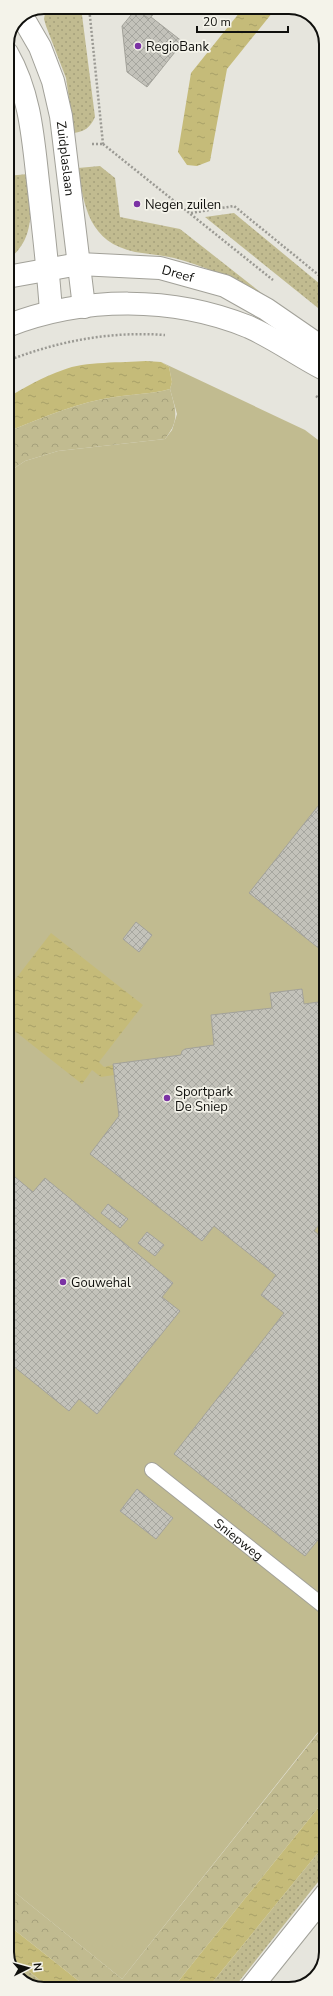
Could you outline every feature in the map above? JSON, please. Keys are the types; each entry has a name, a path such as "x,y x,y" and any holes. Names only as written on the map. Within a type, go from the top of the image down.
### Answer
{"main road":[{"name":"Zuidplaslaan","path":"25,21 40,47 53,81 61,116 84,307"},
{"path":"14,65 28,105 48,269 51,312"},
{"name":"Dreef","path":"14,276 79,264 115,264 160,268 224,286 266,309 311,340 319,350"},
{"path":"14,324 51,312 84,307 117,303 159,304 220,317 250,328 319,366"},
{"path":"256,1982 319,1903"}],"lane":[{"name":"Sniepweg","path":"152,1470 319,1602"}],"path":[{"path":"90,14 103,144 277,284"},
{"path":"190,213 234,206 319,275"},
{"path":"14,358 67,342 94,337 121,334 170,336"},
{"path":"315,396 319,399"}],"green space":[{"path":"45,14 82,14 95,117 89,126 78,132 74,133 66,78 44,19"},
{"path":"100,166 115,178 120,217 180,229 264,295 220,274 186,261 135,252 120,247 108,240 98,231 87,209 78,168"},
{"path":"28,174 31,209 28,232 17,252 14,254 14,175"},
{"path":"234,213 319,283 318,308 205,217"},
{"name":"Sportpark De Sniep","path":"161,362 305,430 319,441 319,1731 122,1979 14,1892 14,468 25,461 58,451 165,439 172,430 177,414 170,389 172,382 169,367"},
{"path":"170,389 174,403 175,421 165,439 58,451 25,461 14,468 14,429 88,402"},
{"path":"319,1732 319,1807 178,1982 80,1982 14,1930 14,1892 122,1979"},
{"path":"319,1852 319,1881 239,1982 213,1982"},
{"path":"16,1961 42,1982 33,1980 24,1974 18,1967"}],"water":[{"path":"238,14 271,14 227,69 210,161 197,166 187,165 178,152 191,73"},
{"path":"146,361 161,362 169,367 172,382 170,389 88,402 14,429 14,394 27,386 63,370 93,364"},
{"path":"51,933 143,1005 99,1062 104,1067 113,1065 114,1075 101,1077 92,1070 82,1084 14,1031 14,981"},
{"path":"319,1807 319,1852 213,1982 178,1982"},
{"path":"14,1930 80,1982 42,1982 16,1961 14,1955"}],"building":[{"path":"132,14 142,14 149,19 151,17 183,42 147,87 127,72 122,26"},
{"path":"142,14 154,14 149,19"},
{"path":"319,805 319,948 249,893"},
{"path":"136,922 152,935 139,952 123,939"},
{"path":"302,989 304,1004 319,1002 319,1224 314,1231 319,1235 319,1539 305,1556 174,1454 284,1313 261,1295 276,1275 214,1226 202,1241 90,1154 119,1116 113,1064 181,1055 182,1051 185,1049 214,1045 211,1015 272,1008 270,993"},
{"path":"15,1177 33,1192 45,1178 173,1283 162,1297 180,1311 97,1414 79,1399 69,1411 14,1367"},
{"path":"108,1204 128,1219 120,1228 101,1213"},
{"path":"147,1232 164,1245 155,1256 138,1243"},
{"path":"137,1489 173,1518 156,1539 120,1511"}],"place":[{"name":"RegioBank","path":"138,46"},
{"name":"Negen zuilen","path":"137,204"},
{"name":"Sportpark De Sniep","path":"167,1098"},
{"name":"Gouwehal","path":"63,1282"}]}
